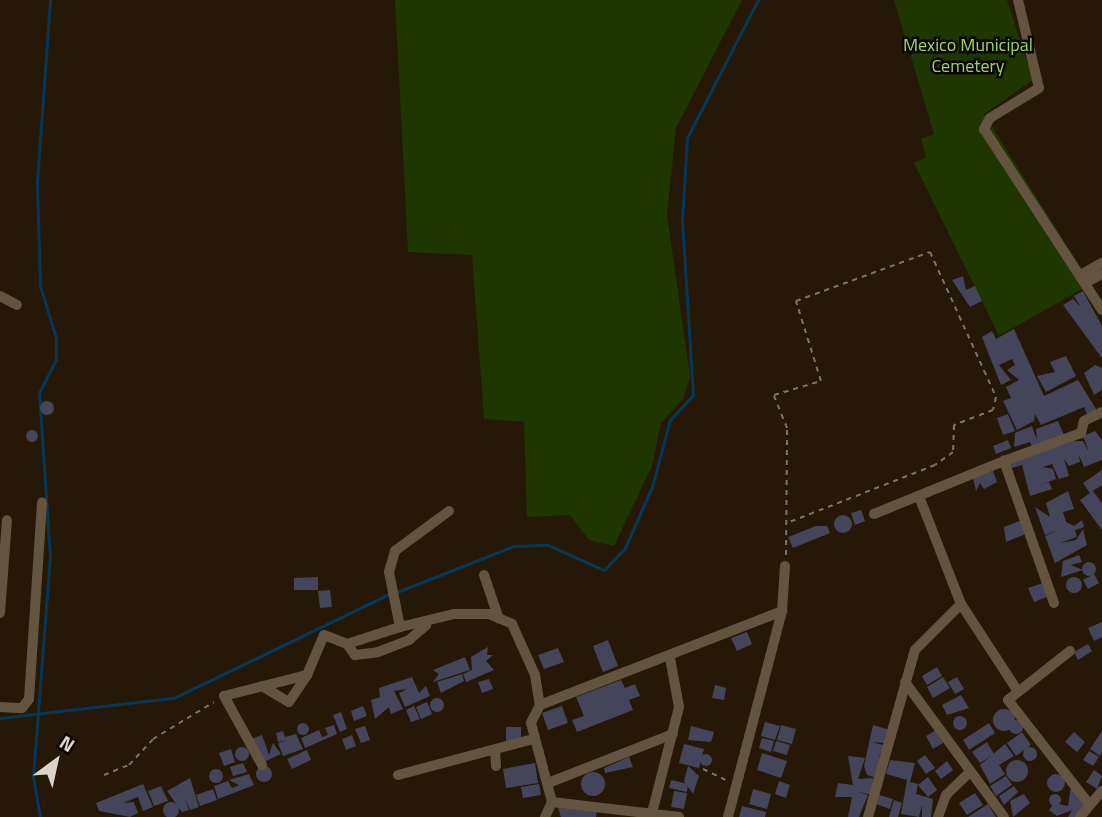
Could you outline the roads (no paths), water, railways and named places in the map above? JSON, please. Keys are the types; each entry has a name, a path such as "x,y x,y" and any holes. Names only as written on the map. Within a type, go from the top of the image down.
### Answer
{"street":[{"path":"1018,0 1039,88 990,118 984,129 1102,310"},
{"path":"1083,279 1102,263"},
{"path":"1083,279 1102,274"},
{"path":"0,296 17,305"},
{"path":"874,514 1081,433 1084,421 1102,412"},
{"path":"1004,461 1054,603"},
{"path":"919,496 961,604 1017,690"},
{"path":"0,708 22,708 29,699 42,502"},
{"path":"400,626 389,572 395,551 449,512"},
{"path":"0,613 2,552 7,520"},
{"path":"728,817 782,611 785,566"},
{"path":"484,575 499,619"},
{"path":"868,817 905,682 919,642 961,604"},
{"path":"540,705 670,658 782,611"},
{"path":"347,643 355,655 378,652 426,625 454,614 499,619 512,624 528,657 540,705 531,723 533,739 552,802 545,817"},
{"path":"262,686 289,702 307,675 324,635 347,643 400,626 426,625"},
{"path":"1070,651 1017,690 1008,700 1017,715 1089,804"},
{"path":"652,813 679,707 670,658"},
{"path":"262,765 224,696 307,675"},
{"path":"905,682 969,773 1004,817"},
{"path":"548,783 673,734"},
{"path":"398,775 453,756 495,751 533,739"},
{"path":"495,751 496,766"},
{"path":"938,817 946,794 969,773"},
{"path":"1080,817 1089,804 1102,793"},
{"path":"552,802 679,817"}],"waterway":[{"path":"40,817 33,777 50,558 39,393 56,360 56,338 40,286 37,182 50,0"},
{"path":"397,592 514,546 548,545 604,570 625,548 652,487 670,420 693,395 682,220 687,138 758,0"},
{"path":"0,718 174,698 391,593"}],"park label":[{"name":"Mexico Municipal Cemetery","path":"968,56"}]}
